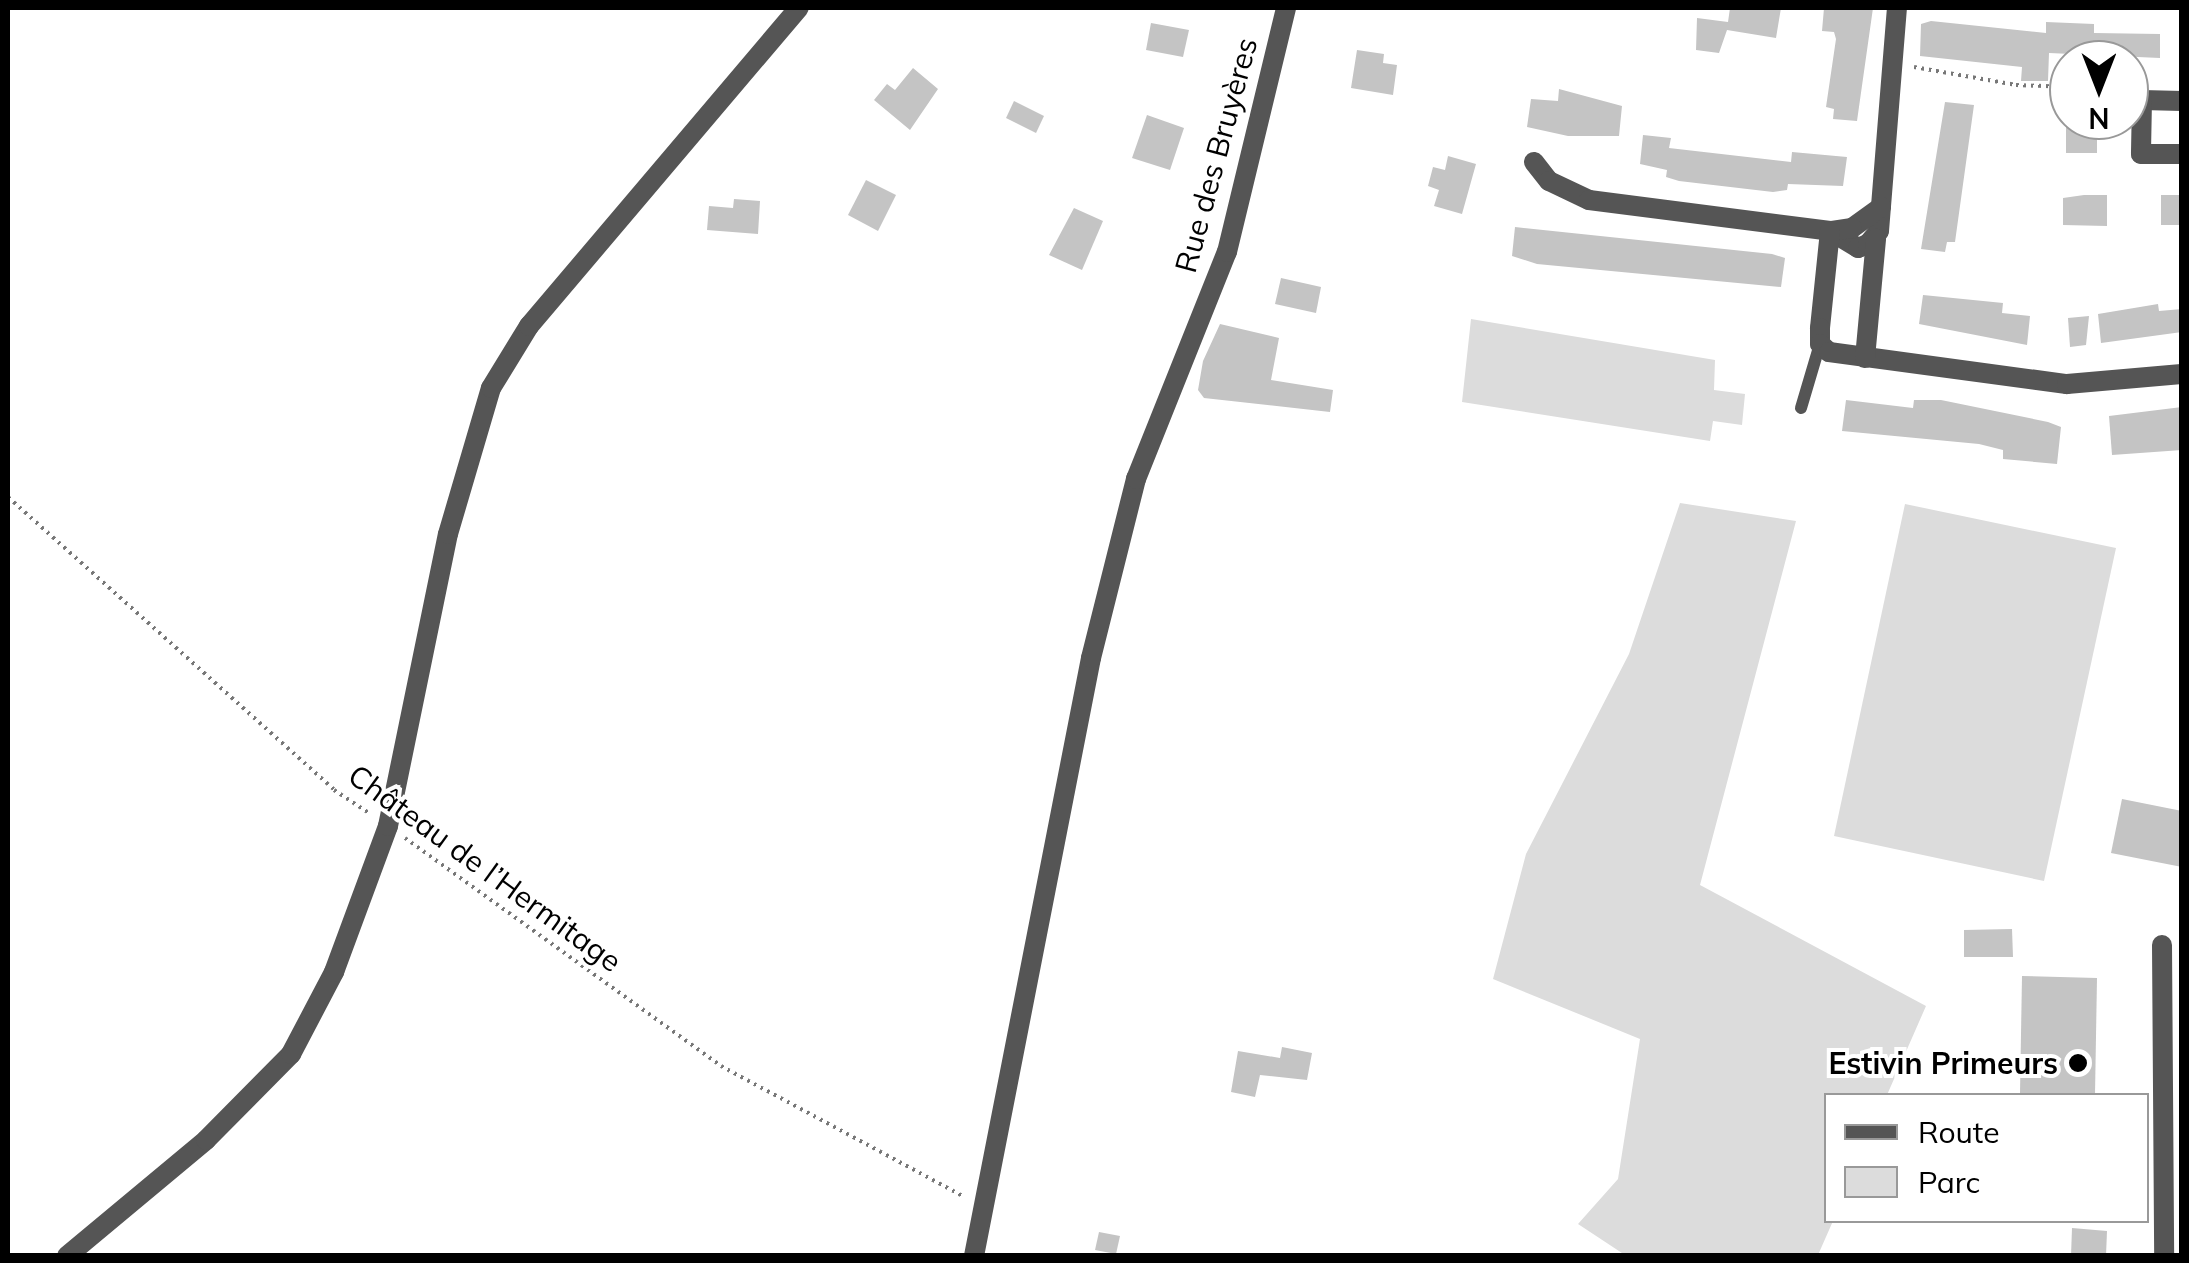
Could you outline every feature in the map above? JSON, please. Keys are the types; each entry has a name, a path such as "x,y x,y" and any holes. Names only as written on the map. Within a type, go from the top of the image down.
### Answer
{"street":[{"path":"67,1256 206,1140 291,1054 334,972 388,826 448,534 491,388 529,326 799,8"},
{"name":"Rue des Bruyères","path":"974,1256 1091,658 1136,479 1227,252 1286,8"},
{"path":"1865,358 1895,63 1897,8"},
{"path":"2182,101 2142,100 2142,154 2182,154"},
{"path":"1534,162 1549,181 1589,200 1830,231 1862,223 1880,207"},
{"path":"1830,231 1858,248 1876,239"},
{"path":"1830,231 1820,344 1865,358 2067,384 2182,374"},
{"path":"2162,945 2164,1256"}],"lane":[{"path":"1802,408 1820,344"}],"path":[{"path":"1895,63 2016,85 2049,86"},
{"name":"Château de l’Hermitage","path":"8,497 334,790 720,1066 985,1208"}],"green space":[{"path":"1471,319 1715,360 1714,390 1745,394 1742,425 1713,421 1710,441 1462,402"},
{"path":"1680,503 1796,521 1700,885 1926,1006 1888,1093 1824,1093 1824,1223 1832,1223 1818,1255 1625,1255 1578,1224 1618,1179 1640,1039 1493,979 1526,854 1629,654"},
{"path":"1905,504 2116,548 2044,881 1834,836"}],"building":[{"path":"1730,8 1781,8 1776,38 1727,30 1719,53 1696,50 1697,18 1728,22"},
{"path":"1824,8 1873,8 1857,121 1833,119 1834,109 1826,107 1836,39 1834,32 1822,31"},
{"path":"1931,21 2046,33 2046,22 2094,24 2094,33 2160,34 2160,58 2149,58 2149,40 2049,40 2048,81 2021,81 2022,67 1920,56 1921,24"},
{"path":"1151,23 1189,30 1183,57 1146,50"},
{"path":"1357,50 1384,54 1383,63 1397,65 1393,95 1351,88"},
{"path":"913,68 938,89 910,130 874,100 887,84 895,90"},
{"path":"1559,89 1622,106 1619,136 1568,136 1527,127 1531,99 1558,101"},
{"path":"1014,101 1044,116 1036,133 1006,118"},
{"path":"1945,102 1974,105 1955,242 1947,242 1945,252 1921,249"},
{"path":"1147,115 1184,128 1170,170 1132,158"},
{"path":"1643,135 1671,138 1669,148 1791,162 1792,152 1847,157 1843,186 1788,184 1787,190 1773,192 1679,181 1666,177 1667,170 1640,164"},
{"path":"2066,140 2097,140 2097,153 2066,153"},
{"path":"1448,156 1476,164 1462,214 1434,206 1439,190 1428,186 1433,167 1445,170"},
{"path":"866,180 896,195 878,231 848,215"},
{"path":"2107,195 2107,226 2063,225 2063,198"},
{"path":"2161,195 2182,195 2182,225 2161,225"},
{"path":"734,199 760,201 758,234 707,230 709,206 733,208"},
{"path":"1074,208 1103,221 1082,270 1049,255"},
{"path":"1515,227 1772,254 1785,258 1781,287 1537,264 1512,256"},
{"path":"1281,278 1321,287 1316,313 1275,304"},
{"path":"1923,295 2003,303 2002,313 2030,316 2027,345 1919,324"},
{"path":"2158,304 2159,311 2182,309 2182,332 2101,343 2098,314"},
{"path":"2089,316 2086,345 2070,347 2068,318"},
{"path":"1220,324 1279,338 1271,380 1333,390 1330,412 1204,398 1198,390 1203,361"},
{"path":"1846,400 1913,408 1914,400 1941,400 2048,422 2061,427 2057,464 2003,459 2003,450 1979,444 1842,431"},
{"path":"2182,407 2182,450 2112,455 2109,416"},
{"path":"2122,799 2182,811 2182,867 2111,853"},
{"path":"2012,929 2013,957 1964,957 1964,930"},
{"path":"2022,976 2097,978 2095,1093 2020,1093"},
{"path":"1282,1047 1312,1053 1307,1080 1260,1075 1255,1097 1231,1092 1238,1051 1280,1058"},
{"path":"2072,1228 2107,1231 2106,1256 2071,1256"},
{"path":"1099,1232 1120,1236 1116,1254 1095,1250"}],"place":[{"name":"Estivin Primeurs","path":"2078,1063"}]}
